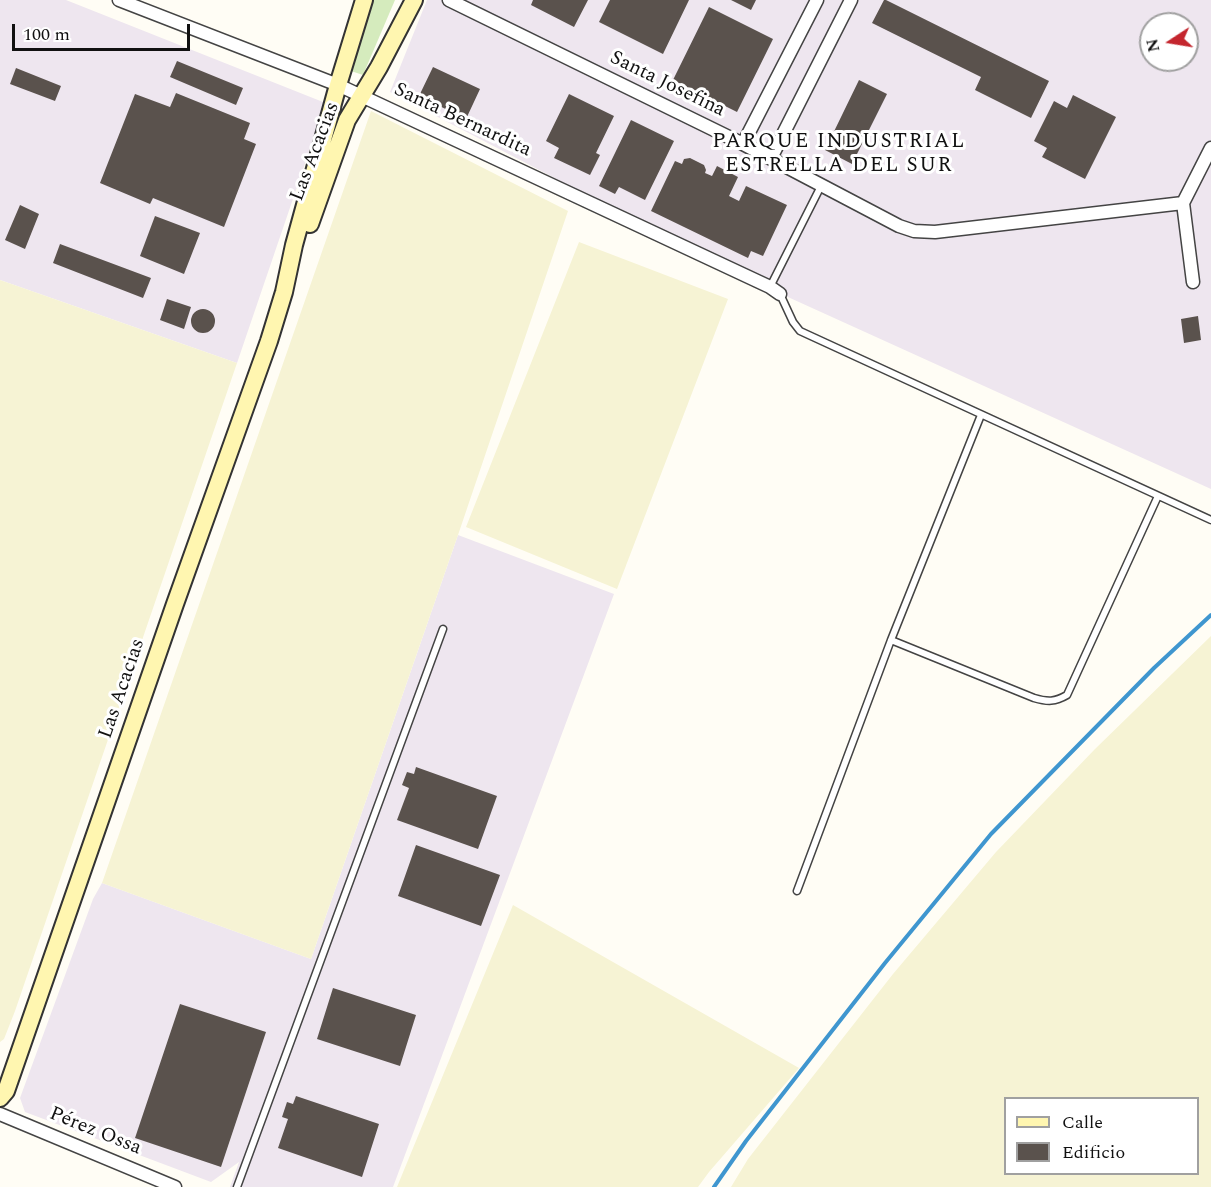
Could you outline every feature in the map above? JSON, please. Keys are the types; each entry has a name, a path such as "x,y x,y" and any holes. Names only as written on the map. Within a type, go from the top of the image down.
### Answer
{"main road":[{"name":"Las Acacias","path":"284,292 294,245 364,0"},
{"name":"Las Acacias","path":"0,1098 6,1090 343,128 379,67 414,0"}],"street":[{"name":"Santa Bernardita","path":"119,0 361,95 775,290"},
{"name":"Santa Josefina","path":"449,0 771,158 906,229 925,233 1183,203"},
{"path":"743,144 817,0"},
{"path":"771,158 851,0"},
{"path":"1193,282 1183,203 1211,148"},
{"name":"Pérez Ossa","path":"0,1114 176,1187"}],"lane":[{"path":"821,186 775,290 800,331 1211,520"},
{"path":"797,891 891,640 981,415"},
{"path":"891,640 1034,698 1047,702 1056,701 1067,695 1158,496"},
{"path":"237,1187 443,629"}],"shaded area":[{"path":"0,0 66,0 323,102 325,105 237,363 0,280"},
{"path":"427,0 1211,0 1211,489 746,278 390,92"},
{"path":"371,111 568,211 311,959 102,883"},
{"path":"579,242 728,299 617,589 466,527"},
{"path":"0,280 237,363 15,1011 4,1039 0,1042"},
{"path":"458,535 614,594 393,1187 230,1187 239,1162 211,1182 25,1112 20,1098 93,899 102,883 311,959"},
{"path":"1211,636 1211,1187 731,1187 748,1159 893,974 996,852 1095,749"},
{"path":"513,905 799,1068 698,1187 397,1187"}],"green space":[{"path":"373,0 395,0 363,75 351,71"}],"building":[{"path":"533,0 588,0 574,27 531,5"},
{"path":"610,0 689,0 663,54 599,22"},
{"path":"731,0 756,0 751,10"},
{"path":"884,0 1049,81 1031,118 975,90 981,77 872,23"},
{"path":"709,7 773,39 737,112 673,80"},
{"path":"177,61 243,88 236,105 170,77"},
{"path":"433,67 480,89 466,119 419,96"},
{"path":"16,68 61,86 55,101 10,84"},
{"path":"859,80 887,94 852,164 825,150"},
{"path":"176,93 250,123 244,139 256,144 224,227 153,198 150,204 100,183 135,94 170,107"},
{"path":"569,94 614,116 596,153 600,155 590,175 554,158 559,148 546,141"},
{"path":"1073,95 1116,117 1085,179 1042,157 1047,148 1034,141 1054,101 1067,108"},
{"path":"631,120 674,141 645,200 619,187 615,194 599,186"},
{"path":"690,158 704,165 705,173 712,176 717,166 738,177 729,196 739,201 746,186 787,205 763,256 751,251 748,258 651,211 675,161 682,164 684,159"},
{"path":"20,205 39,214 25,249 5,240"},
{"path":"155,216 200,233 184,274 140,256"},
{"path":"60,244 151,278 143,298 53,263"},
{"path":"167,299 191,307 184,329 160,320"},
{"path":"203,309 212,312 215,321 212,330 203,333 194,330 191,321 194,312"},
{"path":"1198,316 1201,340 1184,343 1181,319"},
{"path":"416,767 497,796 478,849 397,820 409,788 402,785 407,772 414,774"},
{"path":"416,845 500,875 481,926 398,896"},
{"path":"333,988 416,1015 400,1066 317,1039"},
{"path":"180,1004 266,1032 221,1167 135,1138"},
{"path":"296,1096 379,1124 362,1177 278,1148 288,1119 282,1117 287,1102 293,1104"}],"waterway":[{"path":"714,1187 746,1141 885,963 991,834 1154,668 1211,615"}],"district":[{"name":"PARQUE INDUSTRIAL ESTRELLA DEL SUR","path":"839,155"}]}
